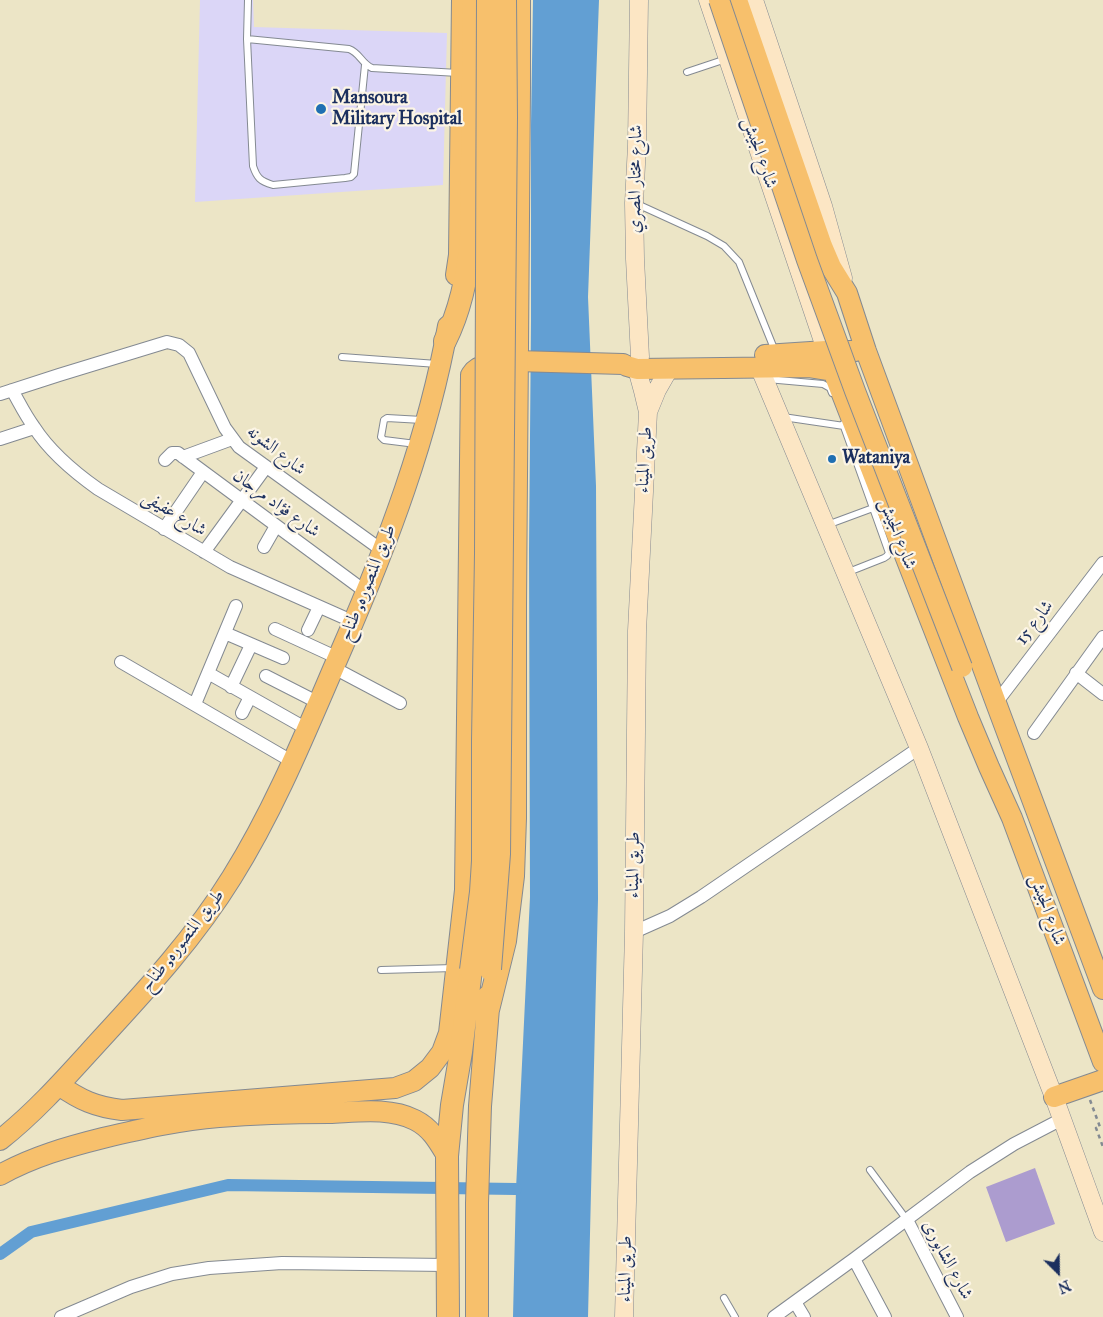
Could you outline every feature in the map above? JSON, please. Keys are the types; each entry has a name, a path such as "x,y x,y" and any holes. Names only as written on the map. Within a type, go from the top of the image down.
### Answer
{"highway":[{"path":"445,342 453,326 458,309 470,255 474,0"},
{"path":"448,1317 447,1159 452,1105 472,969 481,892 482,861 486,544 488,0"},
{"path":"488,1010 472,969 499,854 506,117 504,0"},
{"path":"477,1317 477,1204 480,1106 488,1010 505,941 513,876 515,818 523,361 519,0"}],"main road":[{"name":"طريق المنصوره, طناح","path":"0,1140 12,1131 59,1085 158,977 209,912 232,878 253,842 293,762 383,551 426,420 441,364 454,293 459,255 462,0"},
{"path":"496,0 498,340 503,351 523,361"},
{"path":"719,0 807,260 994,755 1003,798"},
{"path":"750,0 780,126 822,246 831,267 847,293"},
{"name":"شارع الجيش","path":"847,293 866,352 1103,989"},
{"path":"0,1175 43,1155 216,1109 395,1088 414,1080 430,1068 442,1052 472,969 464,898 466,857 470,380 474,371 490,364 523,361 626,363 781,359 826,352 866,352"},
{"path":"626,363 669,369 762,373 781,359"},
{"path":"781,359 808,367 833,371"},
{"name":"شارع الجيش","path":"833,371 968,717 1012,818 1103,1062"},
{"path":"1054,1098 1094,1083"},
{"path":"59,1085 88,1103 104,1108 122,1110 216,1109 278,1113 383,1112 402,1115 416,1120 429,1129 435,1135 447,1159"}],"street":[{"name":"شارع مختار المصري","path":"626,363 634,259 639,0"},
{"name":"شارع الجيش","path":"708,0 833,371"},
{"name":"شارع الجيش","path":"750,0 823,206 847,293"},
{"name":"شارع الشونه","path":"6,392 167,342 179,345 189,353 225,428 239,447 383,551"},
{"name":"طريق الميناء","path":"624,1317 634,932 637,631 648,412 643,391 626,363"},
{"name":"طريق الميناء","path":"648,412 657,390 669,369"},
{"path":"762,373 919,748 1062,1119 1103,1232"},
{"name":"شارع عفيفى","path":"6,392 54,451 82,478 98,489 164,529 243,573 354,622"},
{"path":"0,439 34,428"},
{"path":"165,460 170,454 175,452 183,457 232,439"},
{"name":"شارع فؤاد مرجان","path":"183,457 366,592"},
{"path":"204,552 266,467"},
{"path":"164,529 204,472"},
{"path":"264,547 276,526"},
{"name":"شارع 15","path":"996,703 1103,563"},
{"path":"195,704 236,606"},
{"path":"308,630 319,607"},
{"path":"275,629 336,663 400,703"},
{"path":"225,634 283,658"},
{"path":"1034,733 1103,637"},
{"path":"231,686 251,645"},
{"path":"121,662 293,762"},
{"path":"1076,673 1103,694"},
{"path":"208,674 307,729"},
{"path":"266,676 319,703"},
{"path":"242,713 250,697"},
{"path":"634,932 670,916 701,897 919,748"},
{"path":"774,1317 970,1172 1014,1144 1062,1119"},
{"name":"شارع الشابورى","path":"906,1220 957,1317"},
{"path":"854,1259 885,1317"},
{"path":"61,1317 131,1287 172,1274 209,1268 282,1263 447,1265"},
{"path":"796,1302 804,1317"}],"lane":[{"path":"248,0 247,39 253,166 256,175 263,182 273,184 346,178 354,174 366,65"},
{"path":"247,39 349,49 359,55 366,65 372,68 461,73"},
{"path":"687,72 728,58"},
{"path":"634,203 707,236 724,246 739,262 781,359"},
{"path":"342,357 441,364"},
{"path":"762,373 827,385 835,400"},
{"path":"780,416 844,426"},
{"path":"841,417 889,553 884,558 845,573"},
{"path":"419,444 384,440 382,436 384,420 387,418 426,420"},
{"path":"826,526 873,508"},
{"path":"381,970 472,969"},
{"path":"870,1170 906,1220"},
{"path":"724,1298 735,1317"}],"path":[{"path":"1094,1083 1100,1127 1096,1128 1103,1147"}],"shaded area":[{"name":"Mansoura Military Hospital","path":"200,0 253,0 254,27 447,33 443,185 195,202"}],"water":[{"path":"533,0 599,0 588,297 596,486 598,899 588,1317 513,1317 516,1189 530,897 529,550"}],"building":[{"path":"1035,1168 1055,1224 1006,1242 986,1187"}],"waterway":[{"path":"0,1254 31,1232 228,1185 516,1189"}],"place":[{"name":"Mansoura Military Hospital","path":"321,109"},
{"name":"Wataniya","path":"832,459"}]}
